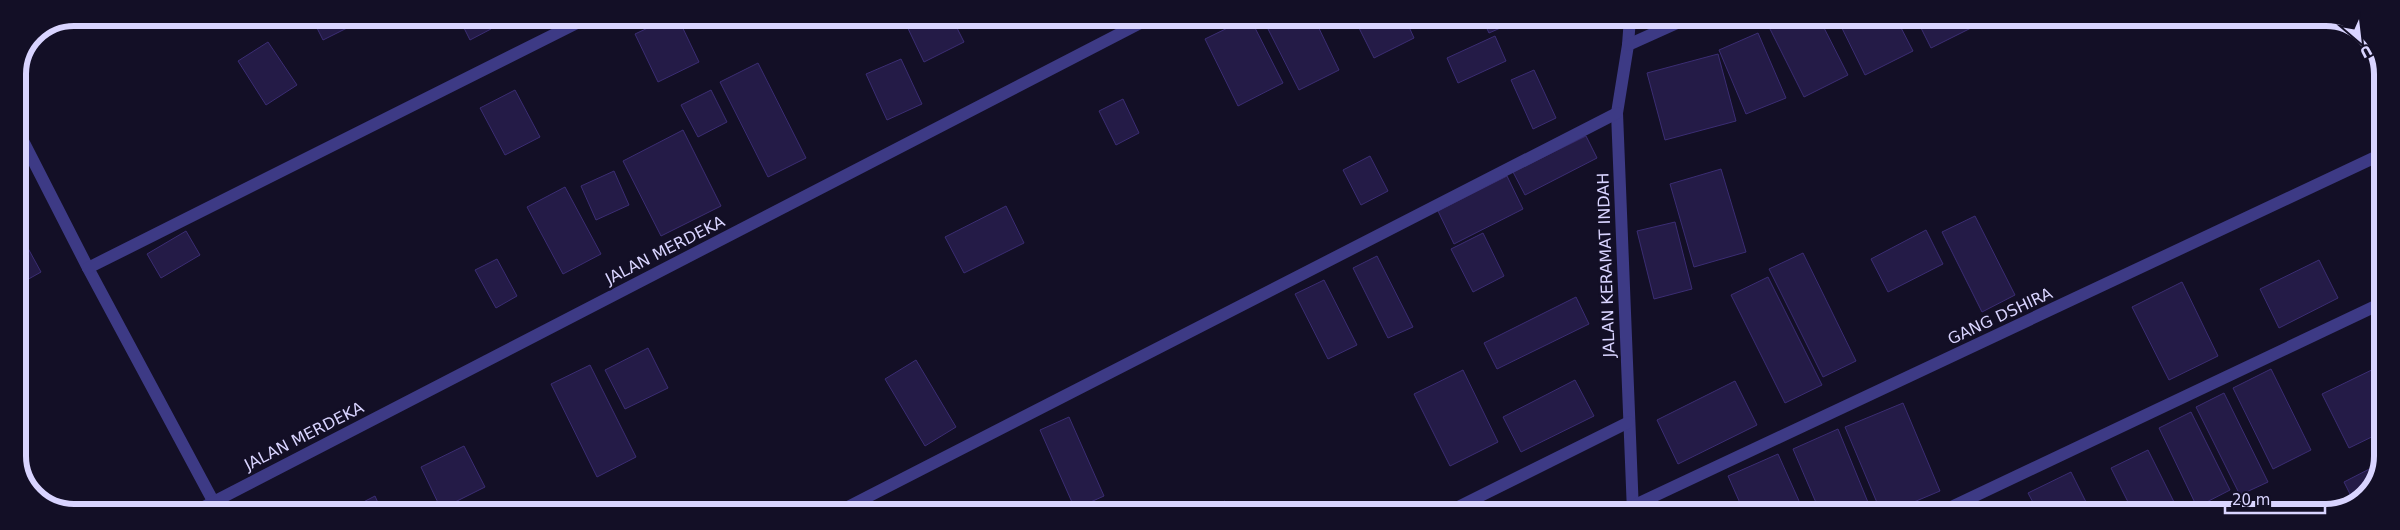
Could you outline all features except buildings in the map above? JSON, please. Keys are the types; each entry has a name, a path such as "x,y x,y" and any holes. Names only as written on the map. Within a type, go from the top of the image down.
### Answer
{"street":[{"path":"88,268 571,26"},
{"name":"JALAN MERDEKA","path":"220,504 1135,26"},
{"name":"JALAN KERAMAT INDAH","path":"1629,26 1617,113 1633,504"},
{"path":"1628,45 1670,26"},
{"path":"854,504 1617,113"},
{"path":"26,147 88,268 215,504"},
{"name":"GANG DSHIRA","path":"1644,504 2374,158"},
{"path":"1959,504 2374,307"},
{"path":"1464,504 1628,422"},
{"path":"1970,499 1972,504"}]}
